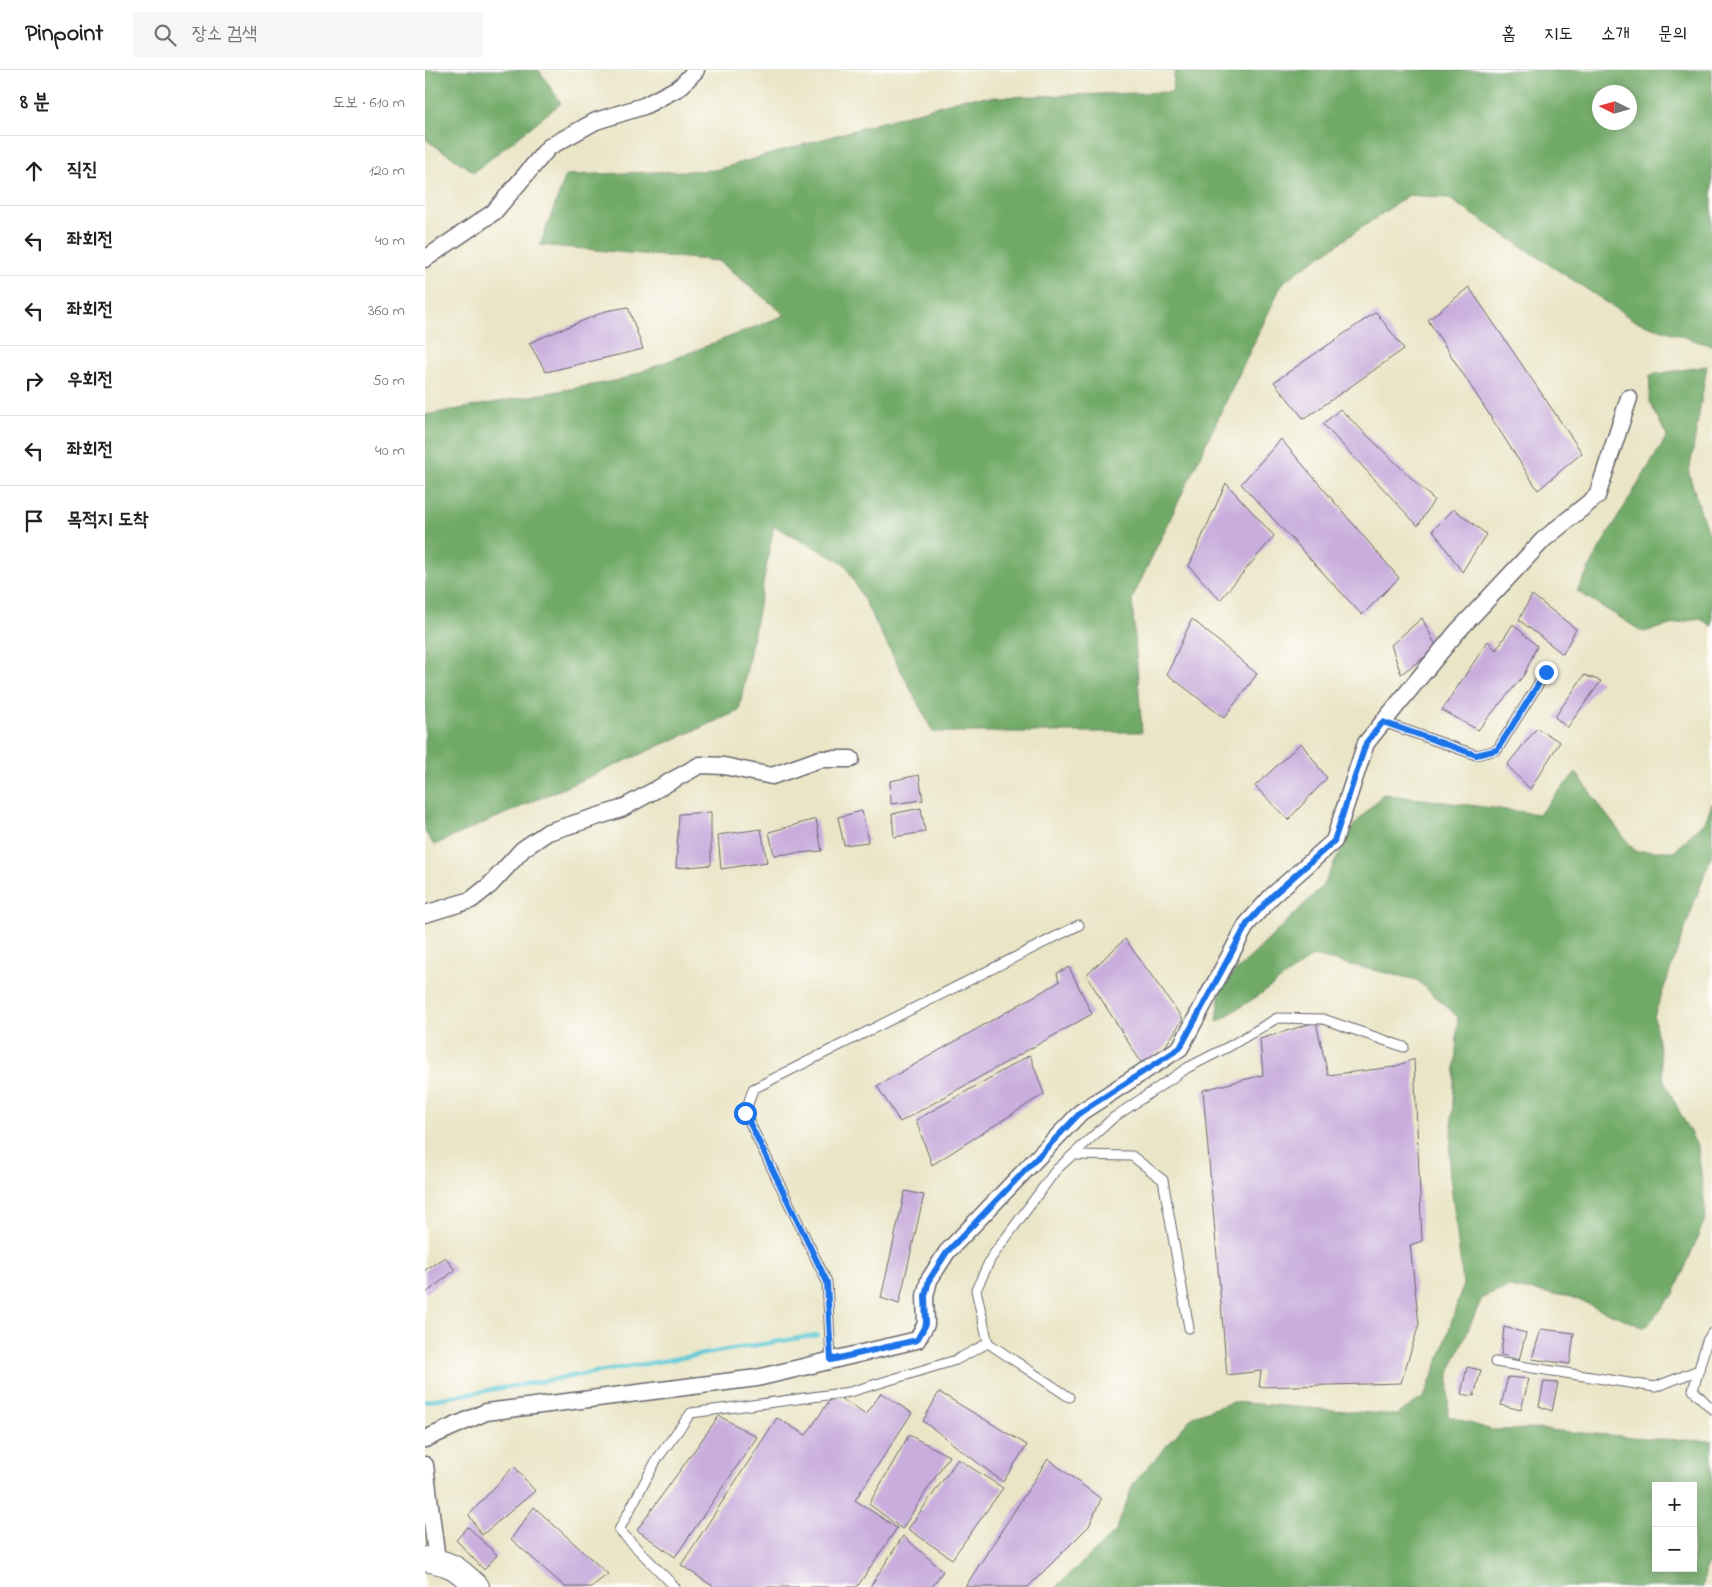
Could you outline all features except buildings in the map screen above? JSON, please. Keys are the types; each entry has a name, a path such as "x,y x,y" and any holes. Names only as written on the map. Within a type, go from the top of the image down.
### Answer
{"street":[{"path":"425,259 494,212 549,148 596,121 644,106 673,91 680,87 696,70"},
{"path":"425,1439 486,1412 757,1378 917,1340 926,1324 925,1296 929,1280 947,1252 1081,1112 1180,1048 1247,924 1272,896 1334,841 1366,743 1456,633 1543,540 1597,496 1629,398"},
{"path":"425,914 471,900 490,885 523,849 548,832 621,809 700,765 724,766 772,776 821,759 851,759"},
{"path":"425,1465 431,1560 448,1563 477,1587"}],"lane":[{"path":"1383,722 1476,755 1497,750 1546,672"},
{"path":"831,1360 827,1282 745,1113 753,1089 1079,925"},
{"path":"1069,1398 988,1343 976,1290 991,1258 1057,1170 1113,1118 1162,1084 1277,1018 1323,1019 1404,1047"},
{"path":"1073,1155 1132,1156 1163,1180 1189,1328"},
{"path":"1712,1333 1707,1341 1693,1390 1712,1409"},
{"path":"675,1587 619,1530 657,1459 691,1413 849,1392 957,1360 988,1343"},
{"path":"1495,1362 1655,1386 1699,1370"}],"green space":[{"path":"425,70 539,70 561,103 474,172 425,139"},
{"path":"1175,70 1712,70 1712,346 1635,321 1448,198 1409,195 1283,282 1132,599 1142,732 933,732 845,564 774,526 739,711 434,845 425,832 425,415 620,380 785,315 719,261 540,245 566,175 715,170 966,98 1172,92"},
{"path":"1707,366 1689,474 1705,525 1712,538 1712,626 1699,618 1643,632 1577,591 1606,537 1667,436 1649,401 1650,375"},
{"path":"1576,772 1635,851 1675,851 1706,819 1712,803 1712,853 1654,1016 1664,1081 1698,1148 1706,1217 1674,1294 1645,1328 1571,1297 1509,1287 1482,1298 1449,1373 1448,1416 1492,1430 1535,1429 1657,1439 1712,1441 1712,1559 1706,1567 1703,1587 1056,1587 1116,1531 1133,1484 1193,1416 1233,1402 1396,1415 1424,1397 1443,1349 1463,1284 1449,1168 1458,1017 1417,980 1313,956 1261,994 1217,1022 1221,986 1322,887 1354,825 1383,794 1539,814"}],"waterway":[{"path":"425,1401 817,1335"}],"route":[{"path":"745,1113 827,1282 831,1360 917,1340 926,1324 925,1296 929,1280 947,1252 1081,1112 1180,1048 1247,924 1272,896 1334,841 1366,743 1383,722 1476,755 1497,750 1546,672"}]}
